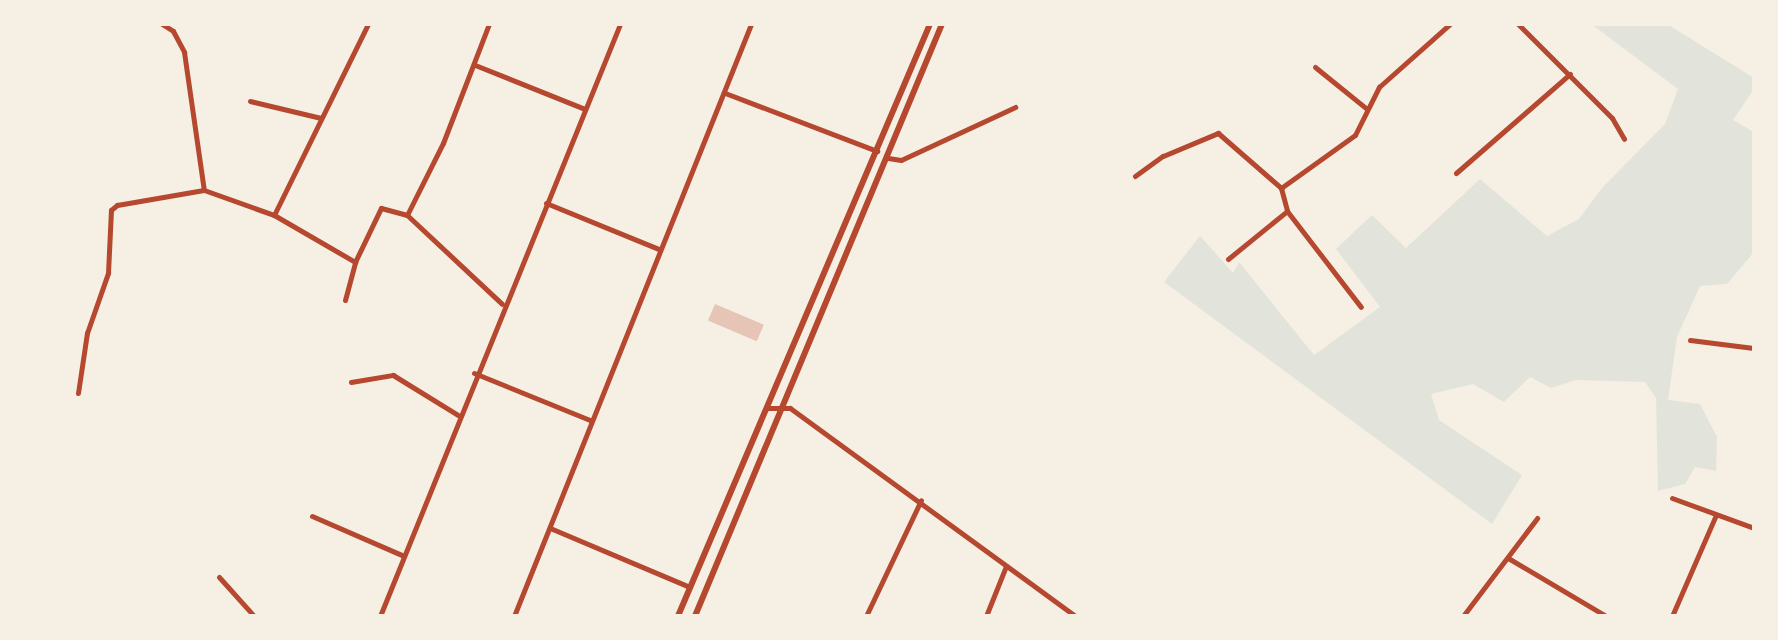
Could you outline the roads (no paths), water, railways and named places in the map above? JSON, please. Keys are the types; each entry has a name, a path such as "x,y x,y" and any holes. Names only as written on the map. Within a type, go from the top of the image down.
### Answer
{"street":[{"path":"162,24 173,31 184,52 204,190"},
{"path":"274,215 368,24"},
{"path":"407,215 475,65 489,24"},
{"path":"380,616 474,373 620,24"},
{"path":"514,616 751,24"},
{"path":"678,616 930,24"},
{"path":"695,616 942,24"},
{"path":"1281,188 1355,135 1392,72 1450,24"},
{"path":"1518,24 1570,74 1624,139"},
{"path":"475,65 585,109"},
{"path":"1315,67 1368,109"},
{"path":"1456,173 1570,74"},
{"path":"725,93 878,151"},
{"path":"250,101 321,118"},
{"path":"888,158 901,160 1015,107"},
{"path":"1135,176 1214,132 1281,188 1287,211 1361,307"},
{"path":"78,393 87,333 108,273 111,210 117,205 204,190 274,215 355,262"},
{"path":"546,203 659,249"},
{"path":"345,300 355,262 381,208 407,215 502,304"},
{"path":"1228,259 1287,211"},
{"path":"1690,340 1754,348"},
{"path":"474,373 590,420"},
{"path":"351,382 393,375 458,415"},
{"path":"765,408 790,408 921,500 1075,616"},
{"path":"1672,498 1754,528"},
{"path":"866,616 921,500"},
{"path":"1672,616 1716,515"},
{"path":"312,516 404,556"},
{"path":"1463,616 1537,518"},
{"path":"550,528 690,587"},
{"path":"1508,558 1606,616"},
{"path":"986,616 1006,566"},
{"path":"219,577 254,616"}]}
